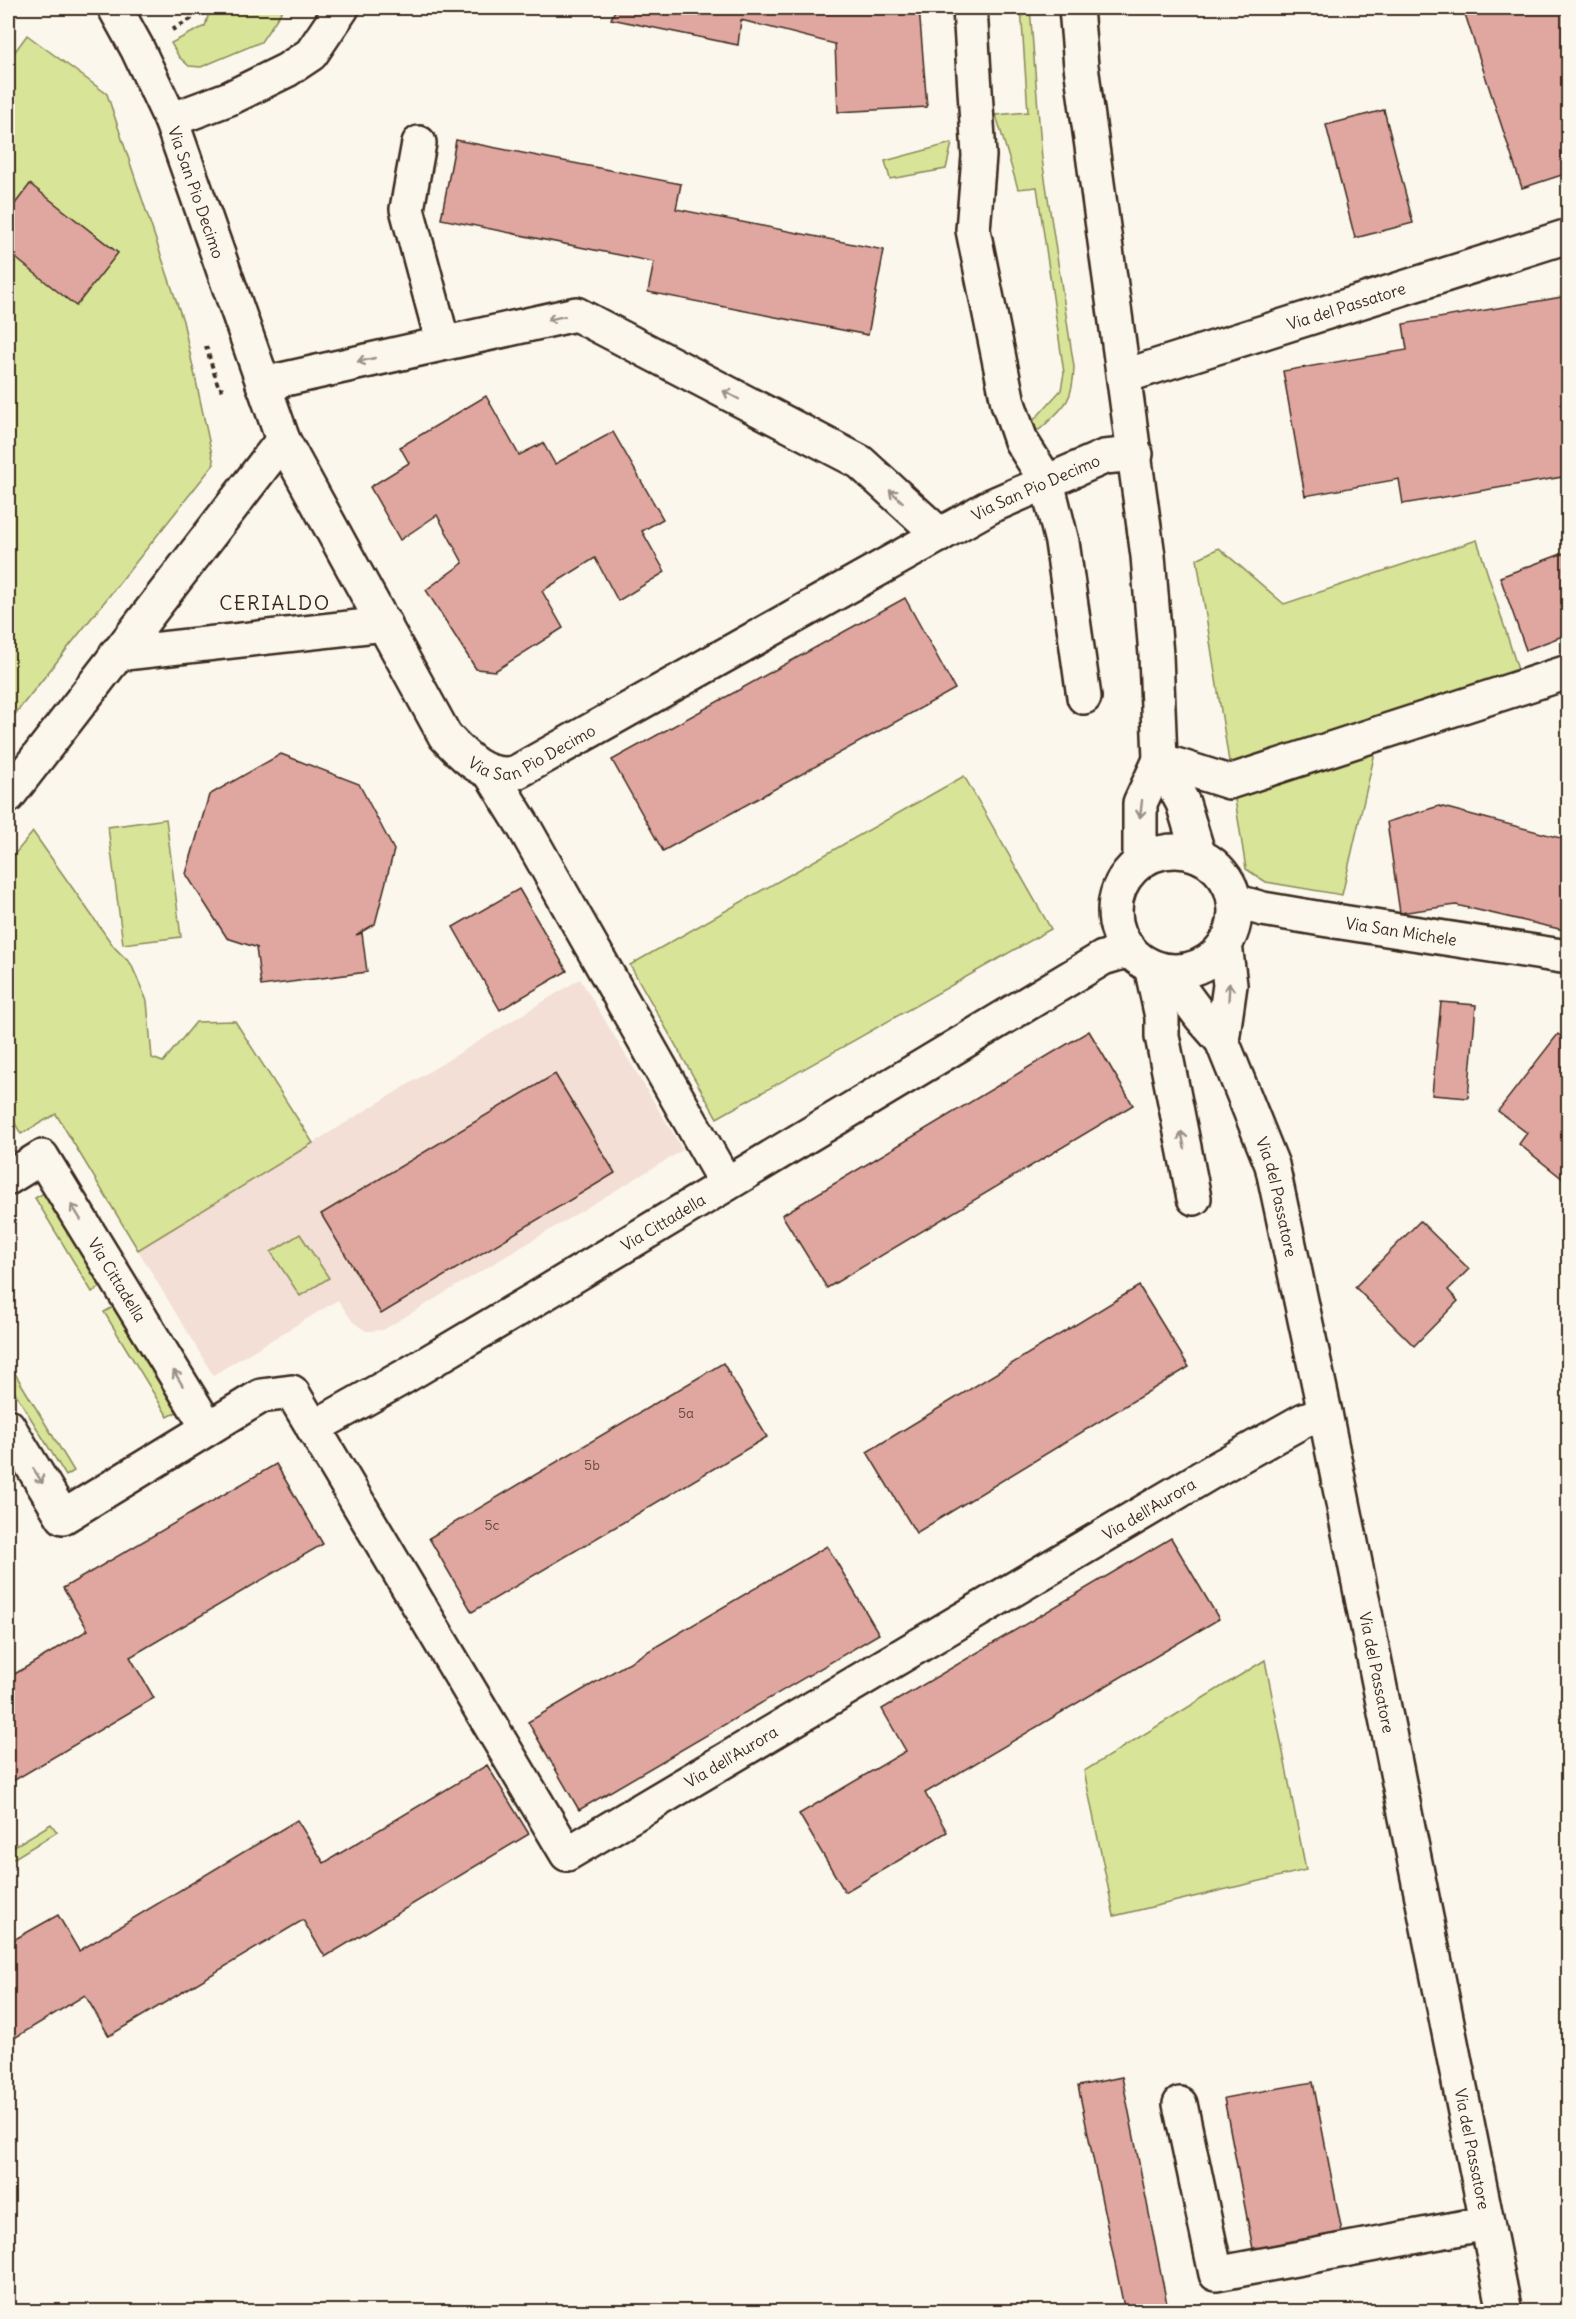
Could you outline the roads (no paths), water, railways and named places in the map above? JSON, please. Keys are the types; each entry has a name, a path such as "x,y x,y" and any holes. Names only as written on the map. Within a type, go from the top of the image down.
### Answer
{"street":[{"name":"Via San Pio Decimo","path":"115,8 171,120 283,440 445,736 466,759 490,772 514,772 992,506 1104,457 1136,454"},
{"path":"171,120 230,98 287,70 311,54 342,8"},
{"path":"970,8 979,156 973,230 1008,403 1021,441 1047,482 1062,542 1084,697"},
{"path":"1076,8 1082,78 1136,454 1149,567 1160,760 1183,803 1199,856"},
{"path":"419,143 407,209 443,343"},
{"name":"Via del Passatore","path":"1125,376 1569,236"},
{"path":"263,384 576,314 860,462 940,535"},
{"path":"8,796 283,440"},
{"path":"116,654 385,624"},
{"path":"1160,760 1229,782 1569,672"},
{"path":"1140,861 1140,803 1160,760"},
{"path":"490,772 524,827 726,1184"},
{"path":"1179,851 1199,856 1216,867 1228,883 1234,902 1235,916 1232,930 1215,957 1200,965 1185,970 1149,962 1119,933 1115,914 1117,894 1126,876 1140,861 1159,853 1179,851"},
{"name":"Via San Michele","path":"1234,902 1322,920 1569,957"},
{"name":"Via del Passatore","path":"1222,1041 1230,984 1225,944"},
{"name":"Via Cittadella","path":"312,1428 432,1360 1103,958 1149,962"},
{"path":"1149,962 1162,1017 1162,1036 1194,1198"},
{"name":"Via del Passatore","path":"1149,962 1222,1041 1272,1165 1325,1413 1505,2312"},
{"name":"Via Cittadella","path":"10,1170 42,1157 208,1428"},
{"path":"8,1426 63,1517 261,1396 292,1392 312,1428"},
{"name":"Via dell'Aurora","path":"312,1428 567,1854 1213,1471 1304,1420 1325,1413"},
{"path":"1180,2104 1216,2274 1487,2223"}],"district":[{"name":"CERIALDO","path":"275,603"}]}
